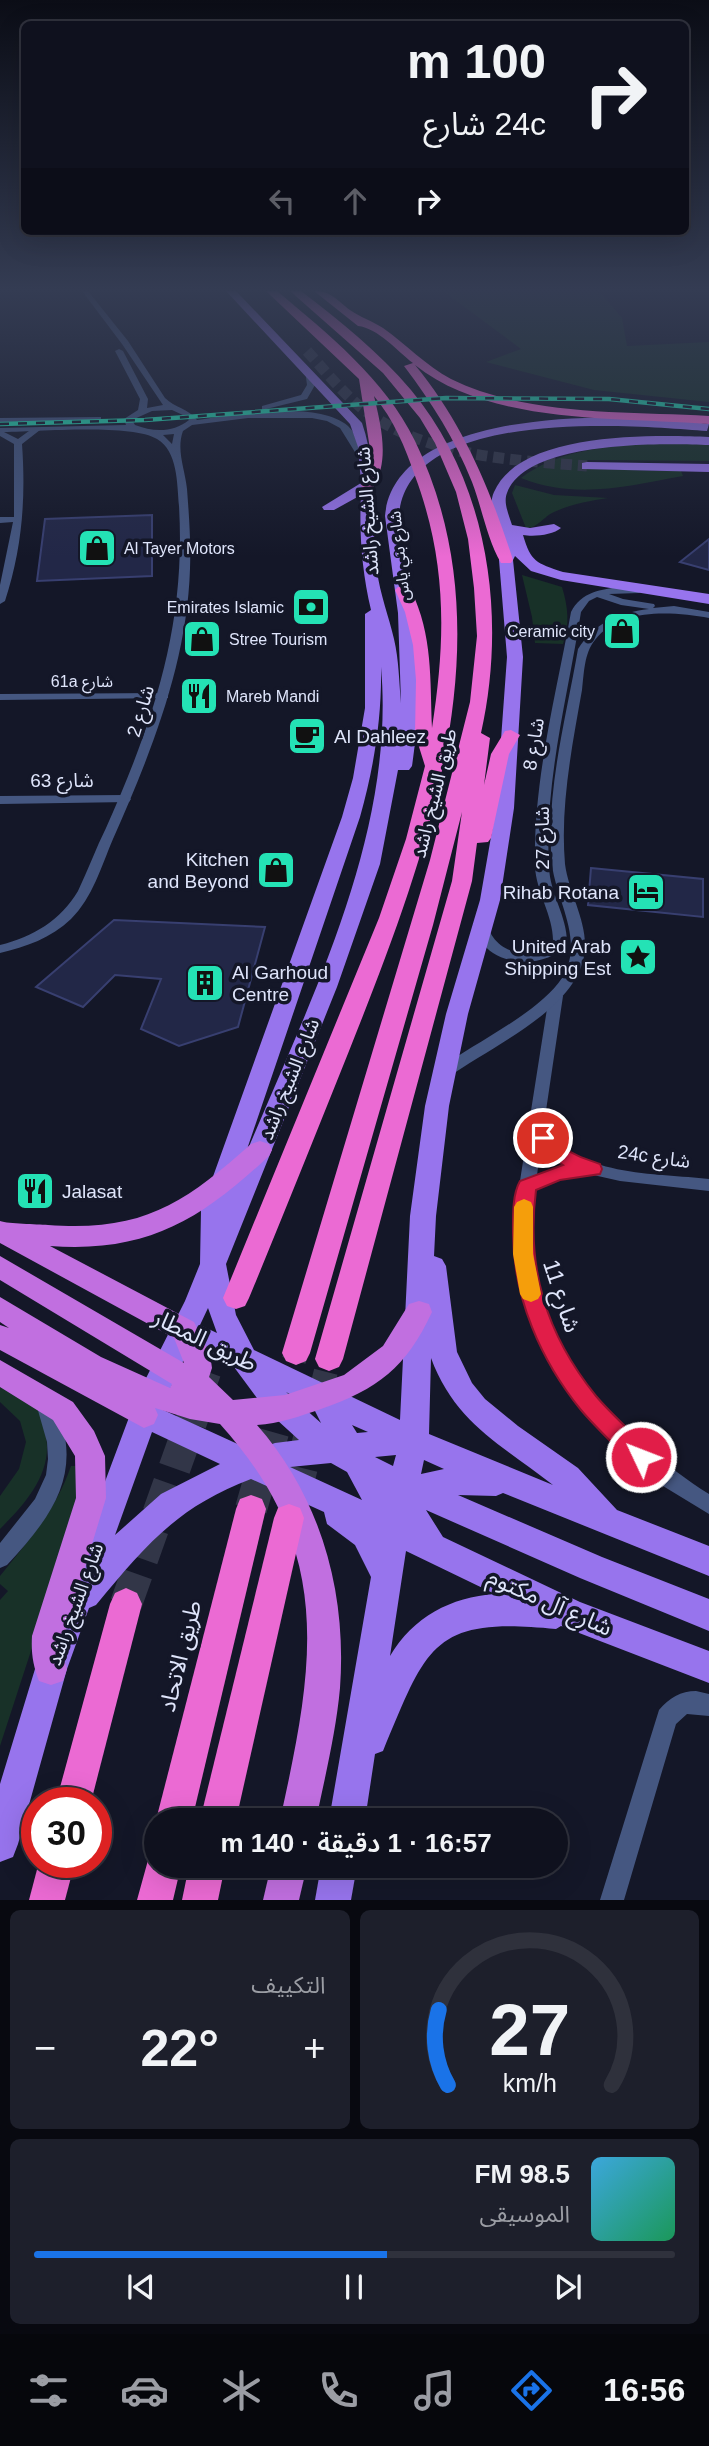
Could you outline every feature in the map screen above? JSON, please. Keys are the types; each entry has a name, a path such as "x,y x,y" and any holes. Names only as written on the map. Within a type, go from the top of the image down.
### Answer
{"highway":[{"path":"363,380 376,441 375,472 368,485"},
{"name":"طريق الشيخ راشد","path":"236,1298 391,919 434,765 447,676 449,590 440,531 429,491 409,441 386,405 364,380"},
{"name":"طريق الشيخ راشد","path":"296,1353 437,875 480,701 484,661 483,607 467,508 446,453 411,395 397,380"},
{"path":"410,380 411,395"},
{"path":"421,380 457,433 483,489 506,560"},
{"path":"447,380 483,394 550,407 709,420"},
{"path":"404,590 420,639 424,678 423,740 434,765"},
{"path":"329,1359 462,881 479,763 480,701"},
{"path":"462,881 479,847 500,754 511,735"},
{"path":"0,1230 72,1237 132,1232 158,1224 199,1203 260,1150"},
{"name":"طريق المطار","path":"0,1230 184,1330"},
{"path":"0,1267 199,1386 229,1411 255,1440 278,1472 297,1509 311,1549 321,1593 323,1688 300,1808"},
{"path":"0,1308 148,1406"},
{"path":"0,1336 148,1406 261,1412 321,1397 360,1381 385,1362 403,1343 419,1312"},
{"path":"148,1406 186,1388 198,1371 198,1353 184,1330"},
{"path":"0,1372 63,1411 75,1424 84,1440 93,1474 92,1498 48,1636 47,1656 51,1669"},
{"name":"طريق الاتحاد","path":"177,1808 251,1509"},
{"path":"221,1808 289,1518"},
{"path":"77,1787 126,1604"},
{"path":"47,1900 53,1878"},
{"path":"155,1900 160,1878"},
{"path":"200,1900 205,1878"}],"main road":[{"name":"شارع الشيخ راشد","path":"184,1330 326,986 370,864 388,779 393,729 389,662 368,550 368,485 363,439 356,423 315,380"},
{"name":"شارع بني ياس","path":"370,864 389,830 404,761 410,677 404,590 393,517 396,492 419,463 463,441 523,427 627,421 709,428"},
{"path":"350,1805 394,1530 414,1440 423,1216 432,1140 443,1074 490,900 505,808 515,657 506,560 510,552 499,498 506,483 520,469 535,461 578,447 644,440 709,441"},
{"path":"587,466 709,468"},
{"path":"506,483 506,499 523,558 547,573 709,601"},
{"path":"329,507 368,485"},
{"path":"515,528 530,532 554,528"},
{"path":"376,599 371,630 373,708 362,778 351,817 214,1210 210,1240 211,1271 218,1303 229,1334 247,1365 270,1395 298,1422 332,1447 369,1468 553,1552 709,1615"},
{"path":"423,1216 433,1268 438,1326 444,1354 456,1383 490,1424 568,1479 610,1523"},
{"name":"طريق المطار","path":"184,1330 414,1440"},
{"path":"321,1397 394,1530"},
{"name":"شارع الشيخ راشد","path":"0,1843 51,1669 148,1406"},
{"path":"148,1406 250,1464 394,1530"},
{"path":"72,1611 135,1535 172,1504 250,1464 275,1456 414,1440 509,1482 709,1561"},
{"path":"192,1493 248,1480 276,1485 355,1524 374,1548 386,1577"},
{"path":"436,1549 414,1524 409,1514 409,1503 414,1493 426,1485 440,1481 509,1482"},
{"name":"شارع آل مكتوم","path":"394,1530 572,1615 709,1667"},
{"path":"350,1805 384,1702 413,1650 434,1629 462,1614 495,1609 572,1615"},
{"path":"333,1900 337,1878"}],"street":[{"path":"135,380 145,402 142,411"},
{"path":"148,380 170,408 191,418 316,416 345,427 366,463"},
{"path":"150,432 180,429 191,418 294,402 310,391 309,380"},
{"path":"0,419 130,416 142,411 170,408"},
{"path":"130,416 128,422 131,427"},
{"path":"0,431 21,419"},
{"path":"0,431 131,427 150,432 165,440 177,456"},
{"name":"شارع 2","path":"0,949 30,940 55,925 74,907 91,876 151,738 164,696 178,632 185,572 183,504 176,439 180,429"},
{"path":"18,443 36,430"},
{"path":"0,431 18,443"},
{"path":"0,601 19,519 18,443"},
{"path":"0,521 19,519"},
{"path":"0,521 17,531"},
{"name":"شارع 8","path":"482,930 486,941 497,951 514,957 549,954 560,945 562,932 545,888 542,869 548,765 578,606 588,597 614,590 637,589 709,601"},
{"path":"645,606 638,601 647,594 709,601"},
{"path":"601,595 621,602 709,615"},
{"name":"شارع 27","path":"443,1074 465,1055 556,996 569,979 577,961 580,943 577,923 563,887 558,853 565,767 583,649 598,628 617,618 643,612 682,610"},
{"name":"61a شارع","path":"0,697 164,696"},
{"name":"شارع 63","path":"0,800 125,799"},
{"name":"شارع 11","path":"556,996 522,1219 523,1254 529,1290 542,1328 562,1366 589,1403 622,1440 661,1474 709,1505"},
{"name":"24c شارع","path":"537,1123 543,1138 555,1151 573,1162 593,1169 709,1185"},
{"name":"24c شارع","path":"527,1186 558,1173 593,1169"},
{"path":"0,1558 34,1518 48,1494 57,1463 57,1444 44,1398"},
{"path":"612,1900 667,1718 674,1707 686,1702 709,1705"}],"green space":[{"path":"554,380 709,380 709,402 594,390"},
{"path":"646,443 709,444 709,461 587,460 586,469 681,471 683,476 602,489 562,488 521,478 550,461 565,456"},
{"path":"515,485 554,495 608,498 560,509 534,526 526,528 512,493"},
{"path":"522,575 562,587 567,616 563,644 535,643"},
{"path":"0,1379 38,1410 47,1440 47,1455 38,1482 30,1495 0,1529 0,1496 19,1469 26,1442 20,1421 0,1402"},
{"path":"71,1466 76,1466 78,1490 71,1528 0,1746 0,1600 8,1591 0,1584 0,1576 49,1511"}],"building":[{"name":"Al Tayer Motors","path":"152,515 152,576 37,581 45,519"},
{"path":"709,539 709,570 680,562"},
{"name":"Rihab Rotana","path":"591,868 703,879 703,917 588,905"},
{"name":"Al Garhoud Centre","path":"114,920 265,927 238,1027 179,1046 141,1029 161,979 115,975 83,1007 36,987"}],"tunnel":[{"path":"333,380 367,412 417,439 472,454 587,466"},
{"path":"201,1395 223,1333"},
{"path":"284,1395 296,1353"},
{"path":"320,1395 329,1359"},
{"path":"126,1604 201,1394"},
{"path":"251,1509 284,1394"},
{"path":"294,1499 320,1394"}],"railway":[{"path":"0,424 145,420 446,398 609,399 709,409"}],"slow traffic":[{"path":"524,1207 523,1254 531,1294"}],"place":[{"name":"Al Tayer Motors","path":"97,548"},
{"name":"Emirates Islamic","path":"311,607"},
{"name":"Ceramic city","path":"622,631"},
{"name":"Stree Tourism","path":"202,639"},
{"name":"Mareb Mandi","path":"199,696"},
{"name":"Al Dahleez","path":"307,736"},
{"name":"Kitchen and Beyond","path":"276,870"},
{"name":"Rihab Rotana","path":"646,892"},
{"name":"United Arab Shipping Est","path":"638,957"},
{"name":"Al Garhoud Centre","path":"205,983"},
{"name":"Jalasat","path":"35,1191"}],"route":[{"path":"543,1138 555,1151 573,1162 593,1169 558,1173 527,1186 522,1219 523,1254 529,1290 542,1328 562,1366 589,1403 641,1457"}]}
